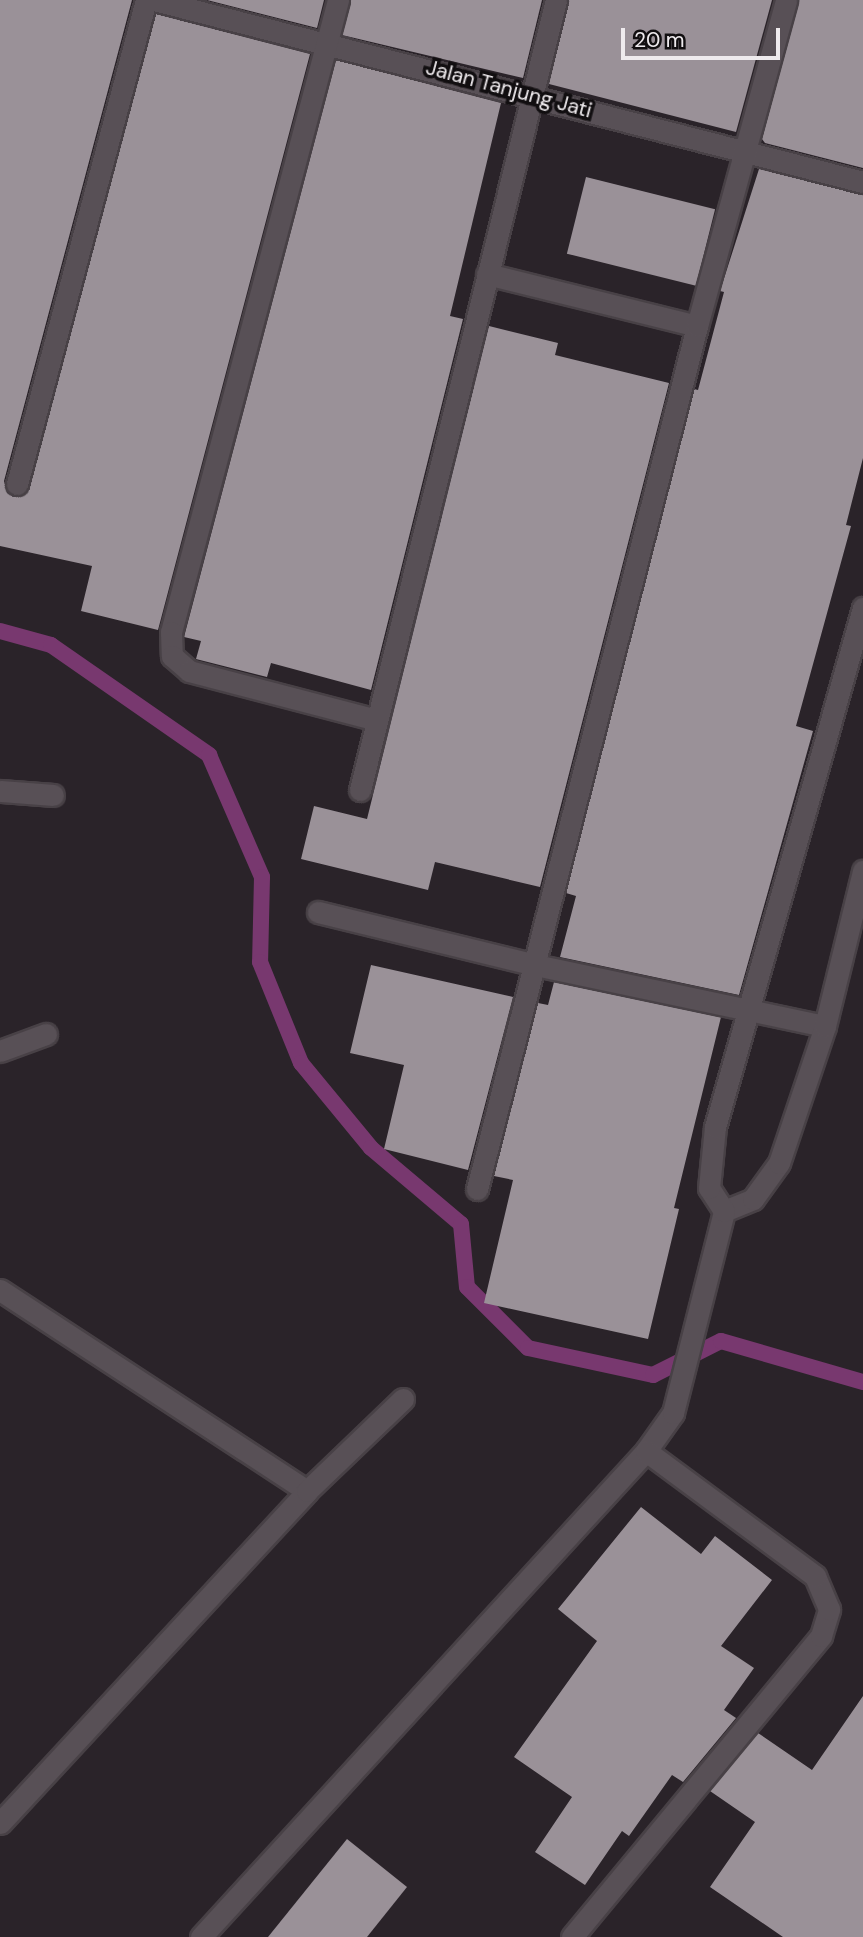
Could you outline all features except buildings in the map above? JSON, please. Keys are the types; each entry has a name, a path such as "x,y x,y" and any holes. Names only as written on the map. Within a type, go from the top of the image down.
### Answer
{"street":[{"path":"17,484 146,0"},
{"name":"Jalan Tanjung Jati","path":"154,0 534,94 863,182"},
{"path":"338,0 171,632 172,656 189,671 377,720"},
{"path":"360,790 556,0"},
{"path":"477,1189 697,326 747,153 786,0"},
{"path":"487,274 697,326"},
{"path":"201,1937 646,1451 673,1413 695,1317 724,1211 709,1188 715,1127 750,1013 863,608"},
{"path":"0,790 53,795"},
{"path":"724,1211 753,1199 779,1163 825,1026 863,871"},
{"path":"318,912 535,965 750,1013 825,1026"},
{"path":"0,1051 46,1034"},
{"path":"0,1290 307,1491"},
{"path":"0,1823 307,1491 403,1399"},
{"path":"572,1937 821,1636 829,1609 815,1576 646,1451"}],"waterway":[{"path":"0,631 51,645 209,755 262,877 260,962 301,1063 371,1148 461,1224 467,1287 528,1348 653,1375 721,1341 863,1382"}]}
